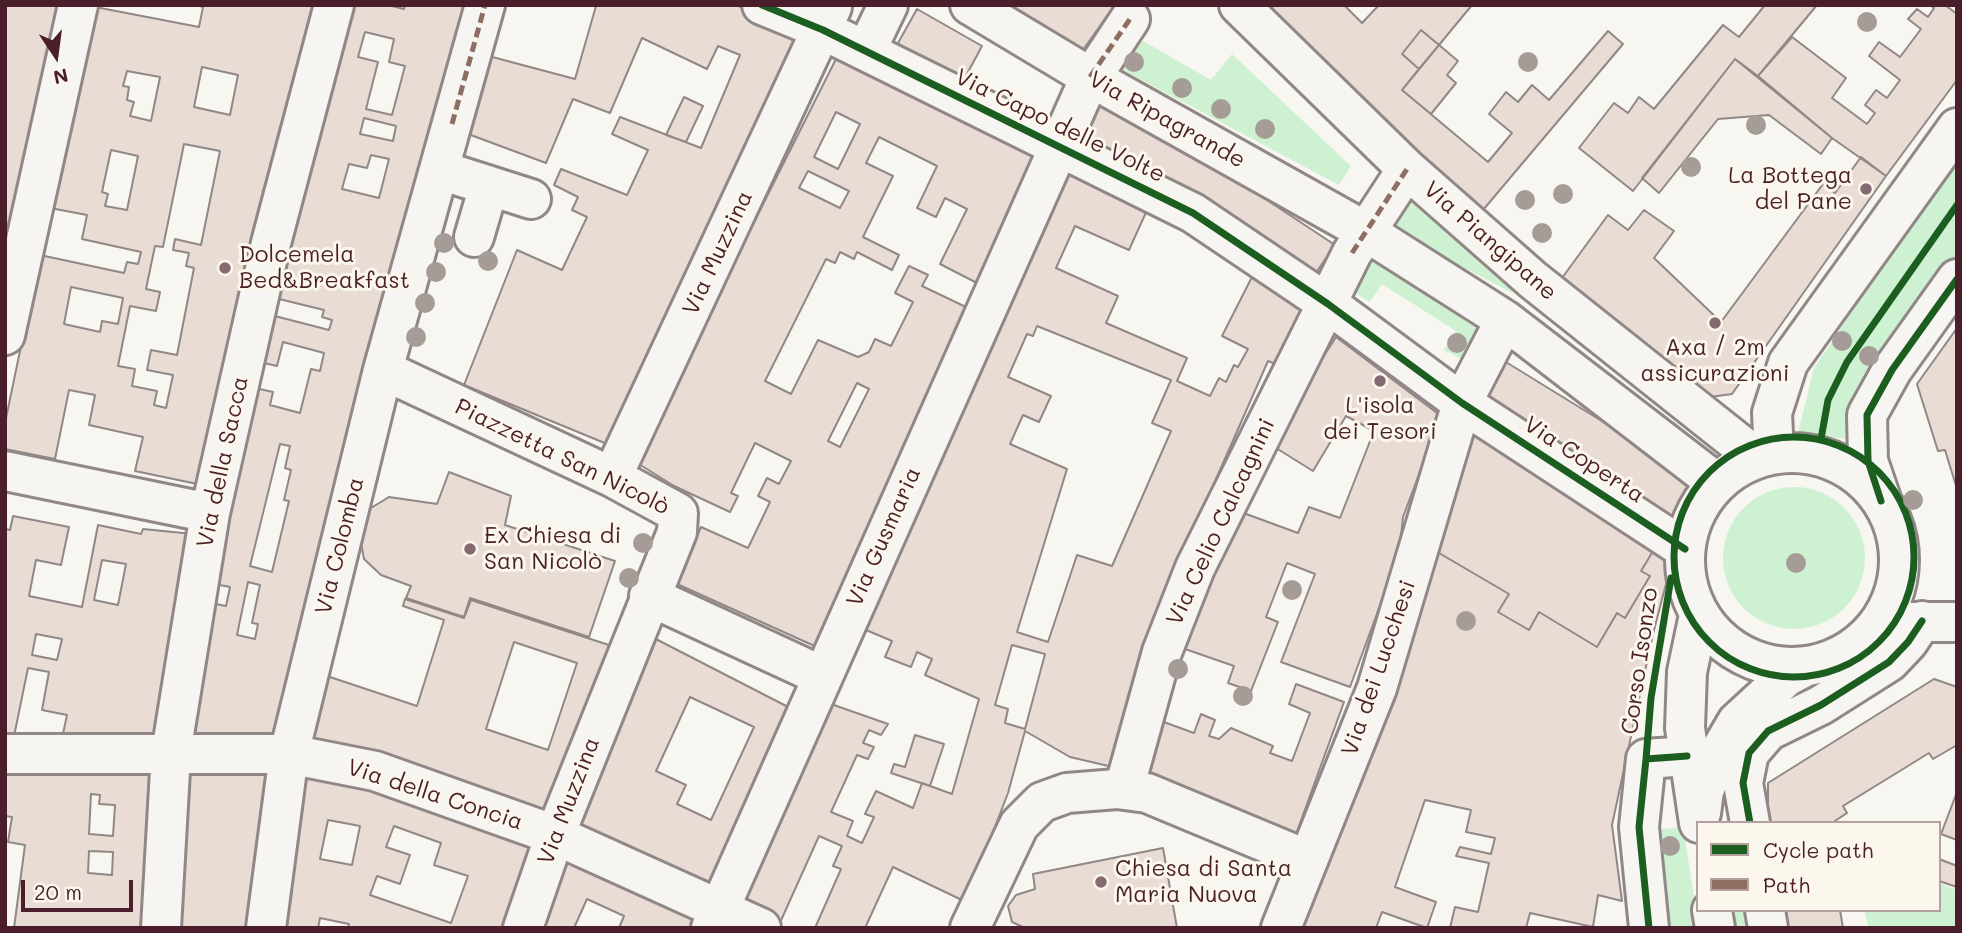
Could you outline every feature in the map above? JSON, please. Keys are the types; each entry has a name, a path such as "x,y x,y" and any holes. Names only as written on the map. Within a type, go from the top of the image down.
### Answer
{"street":[{"path":"5,335 78,5"},
{"name":"Via della Sacca","path":"161,928 171,753 210,513 271,243 334,5"},
{"name":"Via Colomba","path":"266,928 289,754 383,370 485,5"},
{"name":"Via Capo delle Volte","path":"762,5 828,18 866,51 1192,213 1328,304 1462,403"},
{"path":"866,51 888,5"},
{"name":"Via Ripagrande","path":"970,5 1359,242 1504,320"},
{"name":"Via Piangipane","path":"1239,5 1407,169 1533,280 1765,456"},
{"name":"Via Muzzina","path":"612,477 828,18"},
{"name":"Via Gusmaria","path":"716,917 1090,77 1130,19"},
{"path":"1765,456 1772,413 1788,363 1957,128"},
{"name":"Via Celio Calcagnini","path":"1125,789 1145,707 1177,611 1211,533 1359,242 1407,169"},
{"path":"439,170 531,199"},
{"path":"474,237 489,186"},
{"path":"1881,501 1866,481 1831,459 1808,453 1765,456 1735,468 1717,483 1693,515 1685,549 1685,578 1699,615 1709,629 1740,654 1768,664 1805,667 1835,659 1863,641 1881,620 1897,586 1896,532 1881,501 1868,461 1867,415 1892,370 1957,279"},
{"path":"1504,320 1717,483"},
{"name":"Via dei Lucchesi","path":"1281,928 1377,688 1462,403 1504,320"},
{"name":"Piazzetta San Nicolò","path":"383,370 612,477 678,513 677,532 649,596"},
{"name":"Via Coperta","path":"1462,403 1685,549"},
{"path":"5,471 210,513"},
{"path":"1898,571 1945,620"},
{"path":"649,596 822,676"},
{"name":"Via Muzzina","path":"523,928 555,835 649,596"},
{"name":"Corso Isonzo","path":"1699,615 1686,672 1687,756 1699,821"},
{"path":"1881,620 1945,620"},
{"path":"1750,821 1743,783 1749,753 1768,731 1821,705 1889,662 1908,642 1945,620"},
{"name":"Corso Isonzo","path":"1699,821 1704,791 1720,751 1737,723 1786,677 1805,667"},
{"name":"Via della Concia","path":"5,754 289,754 375,771 555,835 716,917 761,928"},
{"name":"Corso Isonzo","path":"1649,928 1639,827 1646,759 1687,756"},
{"path":"970,928 1009,843 1032,811 1042,802 1067,793 1125,789 1147,793 1308,860"}],"green space":[{"path":"1143,41 1211,80 1232,54 1351,166 1339,185 1119,68"},
{"path":"1957,156 1957,254 1859,400 1847,439 1798,433 1814,368"},
{"path":"1403,193 1513,291 1512,293 1385,226"},
{"path":"1371,259 1479,330 1461,359 1444,350 1456,331 1382,284 1370,302 1350,290"},
{"path":"1794,487 1821,493 1844,508 1859,531 1865,558 1859,585 1844,608 1821,623 1794,629 1767,623 1744,608 1729,585 1723,558 1729,531 1744,508 1767,493"},
{"path":"1887,641 1800,707 1800,688 1810,678 1876,643"},
{"path":"1683,827 1699,928 1661,928 1653,830"},
{"path":"1941,884 1957,890 1957,928 1869,928 1865,912 1941,912"},
{"path":"1725,912 1756,912 1760,928 1728,928"}],"building":[{"path":"5,5 66,5 5,299"},
{"path":"197,5 323,5 207,486 135,471 143,437 89,425 95,395 69,390 55,459 5,449 5,423 40,255 124,273 127,262 138,264 141,252 82,239 87,215 50,208 90,6 199,27 203,7","holes":["202,67 238,75 230,115 194,107","127,71 160,77 151,121 130,116 134,102 127,100 129,87 123,86","184,144 220,151 201,245 175,239 173,250 189,253 186,266 194,268 177,355 151,350 147,370 173,375 166,408 154,405 157,391 132,386 135,369 118,366 130,306 156,311 160,292 146,289 155,246 163,247","111,150 138,156 127,210 105,206 108,194 102,192","71,287 123,298 118,324 102,321 100,332 64,324"]},
{"path":"345,5 388,5 404,9 405,5 478,5 276,744 190,744 206,602 226,606 230,587 210,583 255,388 273,392 270,405 300,413 311,369 320,371 324,353 283,342 277,366 260,362 271,315 329,330 332,320 322,317 324,310 275,298","holes":["365,32 394,39 389,62 405,66 392,115 366,109 378,62 358,57","364,118 396,126 393,141 360,134","371,155 389,159 379,198 342,189 349,164 367,168","280,444 290,446 285,468 291,470 284,500 289,501 272,572 250,566","248,582 260,585 252,623 258,624 255,639 237,635"]},
{"path":"592,5 736,5 814,39 607,444 464,385 517,250 562,270 587,217 572,210 578,197 554,185 561,169 627,195 648,150 612,134 620,117 701,148 740,55 718,46 707,69 642,38 610,113 573,99 546,163 460,131 481,54 575,79 596,6"},
{"path":"999,5 1115,5 1080,54"},
{"path":"1269,5 1344,5 1362,23 1379,5 1472,5 1439,45 1421,30 1402,54 1419,69 1402,90 1488,162 1512,133 1489,114 1506,92 1518,102 1532,85 1549,100 1608,31 1623,44 1483,210 1396,134"},
{"path":"1765,5 1817,5 1758,76 1735,59 1633,191 1579,148 1614,103 1628,113 1639,97 1654,109 1723,25 1739,37"},
{"path":"1930,5 1945,5 1957,14 1957,80 1886,176 1832,138 1758,76 1792,37 1846,78 1832,98 1867,124 1875,113 1865,105 1876,90 1887,98 1900,80 1869,56 1879,42 1900,57 1921,29 1908,19 1917,9 1928,17 1934,8"},
{"path":"917,9 982,46 959,89 893,52"},
{"path":"1421,30 1439,45 1419,69 1402,54"},
{"path":"1439,45 1458,61 1447,75 1456,83 1431,114 1402,90"},
{"path":"838,55 1042,144 979,284 940,264 967,209 945,198 936,217 917,208 937,166 879,137 866,163 893,176 863,237 899,255 892,270 857,252 854,259 840,252 835,263 826,259 765,381 791,394 818,340 858,357 869,352 875,339 891,346 913,302 895,293 909,266 928,275 922,286 968,308 819,648 677,584 701,527 748,548 770,502 758,496 767,478 779,484 791,461 755,443 731,493 738,496 730,512 674,486 634,461","holes":["836,112 860,124 838,169 814,157","808,171 849,191 840,208 799,188","857,383 869,389 840,447 828,441"]},
{"path":"1735,59 1832,138 1821,154 1769,115 1718,119 1659,193 1642,178"},
{"path":"1093,96 1223,171 1335,245 1311,280 1068,141"},
{"path":"684,97 703,106 686,142 666,135"},
{"path":"1861,157 1886,176 1732,394 1703,398 1562,278 1608,215 1628,230 1644,210 1674,231 1654,258 1721,322 1823,184 1835,193"},
{"path":"1060,167 1148,208 1129,250 1075,226 1056,268 1118,296 1106,323 1187,358 1177,381 1210,396 1219,378 1226,382 1234,365 1238,367 1248,349 1222,336 1254,273 1307,309 1278,365 1268,361 1202,511 1117,768 1070,757 1025,731 1008,793 966,902 893,867 865,928 815,928 841,869 833,866 842,846 819,836 778,927 740,908 831,704 888,724 881,735 869,730 863,743 874,747 868,759 857,755 831,812 853,821 847,836 862,843 874,817 865,814 876,791 913,808 922,783 952,794 979,699 925,675 932,659 917,652 911,667 885,657 892,641 859,627","holes":["1037,326 1171,380 1152,423 1171,431 1112,566 1077,555 1048,642 1017,632 1067,469 1010,444 1023,415 1039,422 1051,396 1008,377 1027,334 1033,336","1012,645 1045,654 1025,729 1005,723 1008,709 995,705"]},
{"path":"1957,328 1957,489 1945,450 1938,451 1917,384"},
{"path":"1336,337 1441,416 1403,517 1399,554 1350,687 1281,662 1315,574 1287,563 1266,617 1278,622 1251,691 1228,683 1234,666 1185,649 1238,511 1298,533 1309,507 1340,518 1374,431 1346,416 1313,471 1268,443"},
{"path":"1501,359 1696,479 1669,527 1474,402"},
{"path":"1472,428 1658,543 1641,571 1650,576 1625,618 1617,613 1597,647 1539,612 1529,630 1498,612 1509,594 1427,546"},
{"name":"Ex Chiesa di San Nicolò","path":"449,472 511,496 505,525 615,561 589,637 470,598 464,617 406,598 411,586 381,575 364,559 360,538 366,511 389,497 437,504"},
{"path":"13,516 69,527 61,565 36,560 29,596 82,607 98,525 141,534 143,529 193,534 159,741 61,743 67,715 42,710 49,672 28,668 12,746 5,746 5,529 10,530","holes":["102,560 126,564 118,605 94,600","36,634 62,639 57,660 32,655"]},
{"path":"1658,543 1674,553 1653,634 1612,825 1622,901 1598,895 1593,927 1530,913 1526,928 1450,928 1455,907 1478,912 1489,863 1456,856 1460,847 1491,854 1495,838 1466,832 1471,810 1425,800 1395,887 1436,902 1427,928 1382,912 1376,928 1298,928 1427,546 1509,594 1498,612 1529,630 1539,612 1597,647 1617,613 1625,618 1650,576 1641,571"},
{"path":"405,599 464,618 471,600 615,647 555,817 303,742 321,674 417,706 444,620 403,606","holes":["514,642 577,663 548,750 486,729"]},
{"path":"650,636 794,710 714,889 577,829","holes":["690,697 754,727 711,820 677,804 686,785 656,771"]},
{"path":"1934,679 1957,687 1957,745 1933,759 1929,753 1843,806 1847,813 1835,821 1768,821 1768,783"},
{"path":"1296,684 1344,702 1295,837 1141,774 1161,721 1194,733 1201,714 1215,720 1209,736 1219,739 1231,728 1273,746 1270,753 1292,761 1310,713 1289,704"},
{"path":"915,735 944,744 930,786 891,773 894,764 905,767"},
{"path":"183,768 267,775 247,928 171,928"},
{"path":"5,770 160,770 150,928 14,928 25,845 8,842 12,817 5,816","holes":["91,794 100,795 99,804 115,805 113,836 89,834","89,851 113,852 112,875 88,873"]},
{"path":"296,773 375,782 544,846 509,928 348,928 349,924 320,918 318,928 272,928","holes":["328,820 360,826 352,865 320,859","394,826 441,843 434,865 468,876 451,923 370,895 377,876 400,884 410,855 386,847"]},
{"path":"1957,792 1957,840 1941,834"},
{"name":"Chiesa di Santa Maria Nuova","path":"1163,848 1177,928 1025,928 1012,922 1008,906 1016,895 1035,889 1033,874"},
{"path":"571,855 702,913 696,928 619,928 624,916 587,899 574,928 539,928"},
{"path":"1941,860 1957,866 1957,887 1941,882"},
{"path":"1774,912 1840,912 1843,928 1777,928"}],"marked path":[{"path":"452,124 485,5"},
{"path":"1090,77 1130,19"},
{"path":"1352,253 1407,169"}],"cycle path":[{"path":"762,5 823,30 1193,213 1328,304 1462,403 1685,549"},
{"path":"1821,439 1828,400 1847,362 1957,205"},
{"path":"1881,501 1868,461 1867,415 1892,370 1957,279"},
{"path":"1782,437 1806,437 1851,451 1879,472 1894,490 1905,511 1912,534 1914,557 1912,580 1905,603 1894,624 1879,642 1851,663 1829,672 1806,677 1782,677 1737,663 1718,650 1701,633 1688,614 1679,592 1674,569 1674,545 1688,500 1701,481 1718,464 1737,451 1759,442 1782,437"},
{"path":"1646,759 1651,698 1671,578"},
{"path":"1750,821 1743,783 1749,753 1768,731 1821,705 1889,662 1908,642 1922,621"},
{"path":"1649,928 1639,827 1646,759 1687,756"}],"place":[{"name":"La Bottega del Pane","path":"1866,189"},
{"name":"Dolcemela Bed&Breakfast","path":"225,268"},
{"name":"Axa / 2m assicurazioni","path":"1715,323"},
{"name":"L'isola dei Tesori","path":"1380,381"},
{"name":"Ex Chiesa di San Nicolò","path":"470,549"},
{"name":"Chiesa di Santa Maria Nuova","path":"1101,882"}]}
